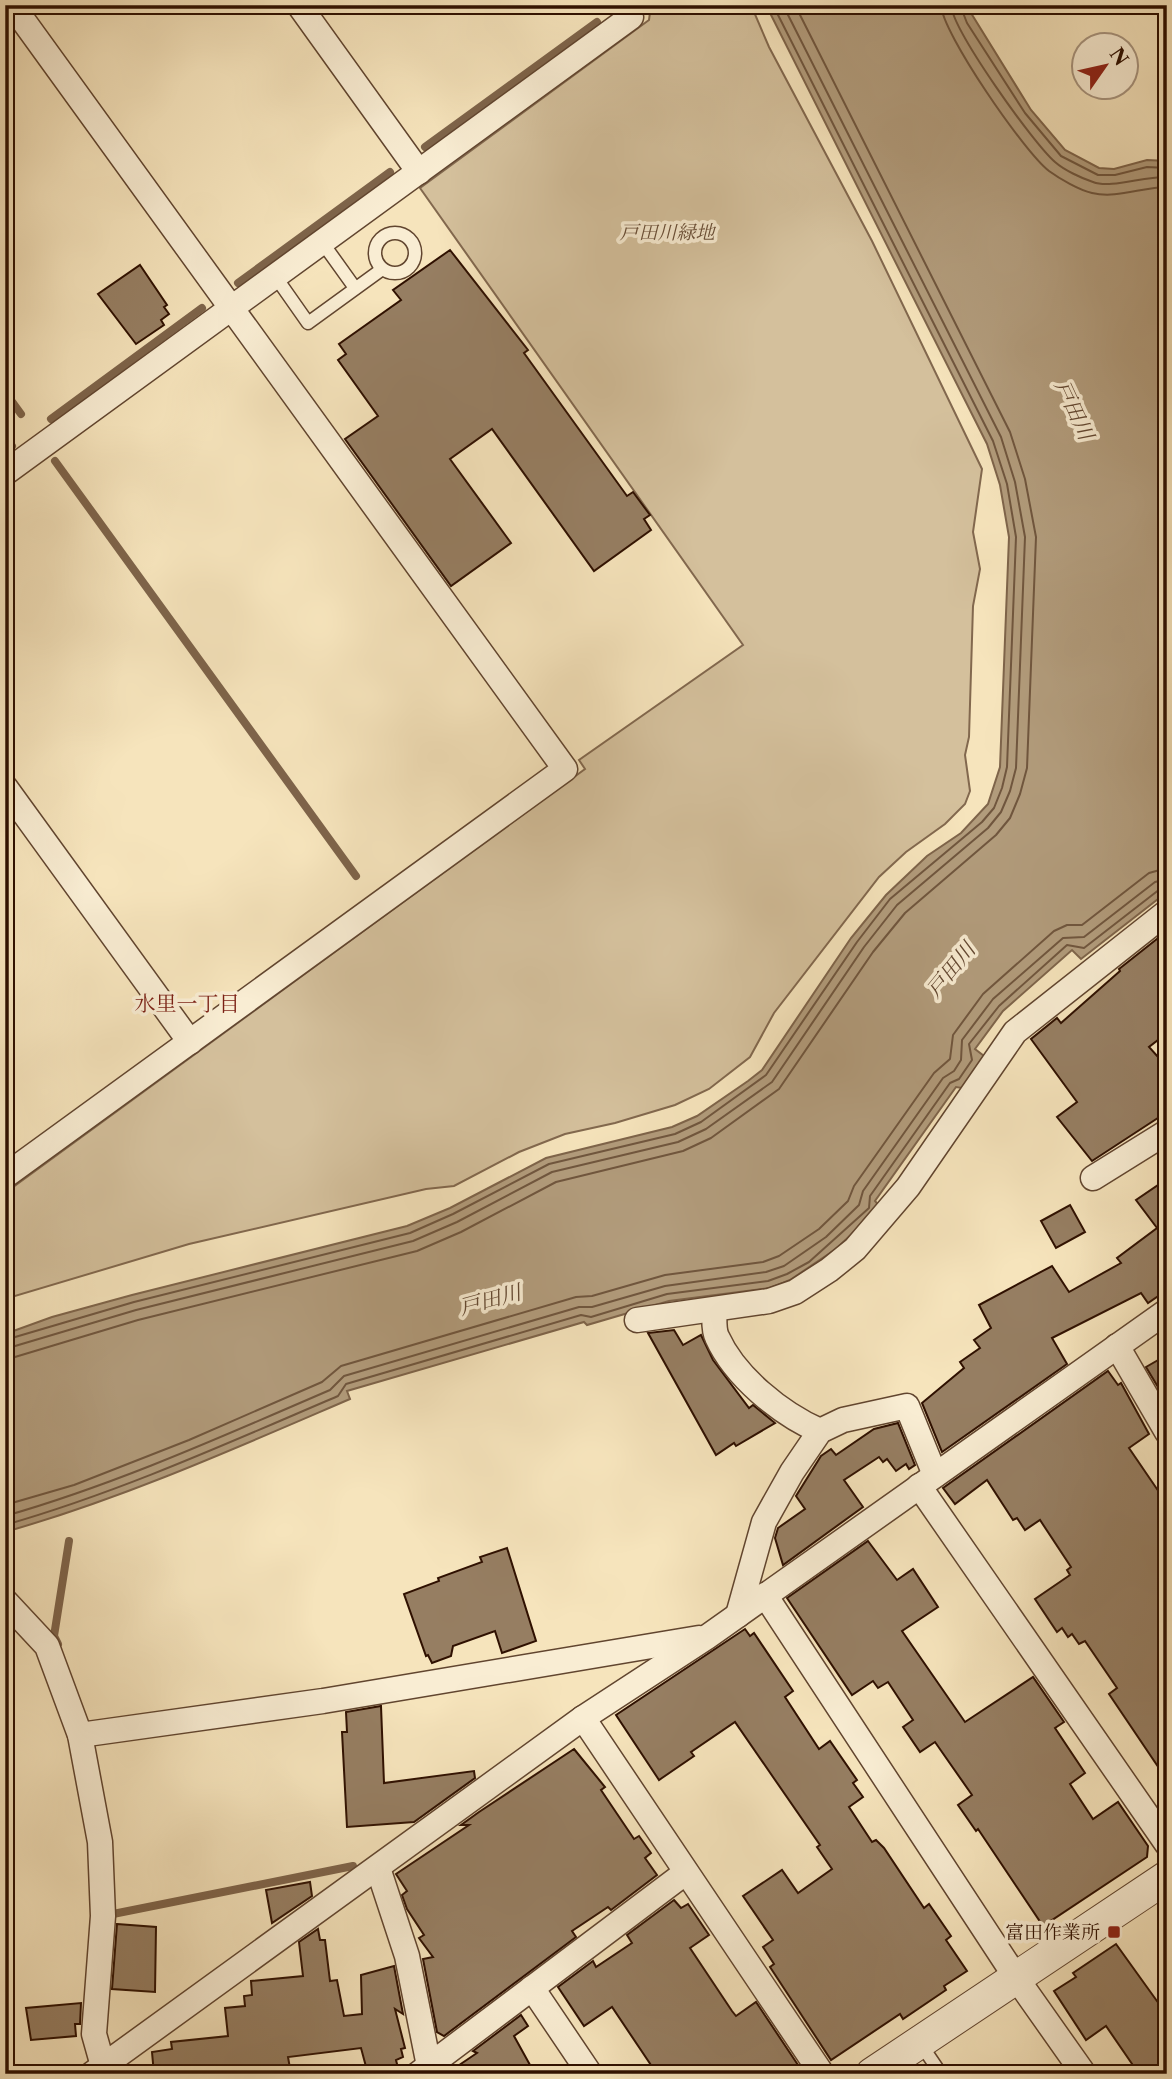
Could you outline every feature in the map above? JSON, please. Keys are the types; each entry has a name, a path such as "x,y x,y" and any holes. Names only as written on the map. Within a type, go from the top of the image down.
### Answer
{"street":[{"path":"5,1176 565,769 12,5"},
{"path":"299,5 418,172"},
{"path":"5,472 631,17 623,5"},
{"path":"5,787 190,1042"},
{"path":"636,1320 769,1301 795,1292 855,1249 908,1187 1015,1032 1167,912"},
{"path":"1093,1178 1167,1132"},
{"path":"714,1310 715,1335 736,1367 798,1422 820,1432"},
{"path":"97,2070 583,1718 707,1637 1167,1311"},
{"path":"1117,1346 1167,1432"},
{"path":"738,1615 764,1522 792,1472 820,1432 843,1420 907,1406 927,1480 1167,1844"},
{"path":"765,1595 1017,1979 1084,2074"},
{"path":"5,1601 47,1646 58,1667 80,1735 100,1842 103,1916 94,2034 97,2070"},
{"path":"80,1735 323,1701 707,1637"},
{"path":"583,1718 822,2074"},
{"path":"378,1868 407,1956 424,2070 685,1873"},
{"path":"872,2074 1167,1877"},
{"path":"532,1988 590,2074"}],"lane":[{"path":"322,242 355,288"},
{"path":"275,276 307,323 381,270"},
{"path":"920,2043 941,2074"}],"green space":[{"name":"戸田川緑地","path":"651,5 751,5 769,47 872,241 982,469 973,532 980,569 973,606 969,737 965,755 970,791 965,804 945,824 906,852 879,877 774,1013 750,1057 709,1089 675,1105 615,1123 565,1134 519,1152 454,1186 426,1189 189,1244 5,1299 5,1193 585,769 579,760 743,645 420,188 649,20"}],"water":[{"name":"戸田川","path":"766,5 966,5 1031,110 1065,150 1099,168 1114,169 1147,160 1167,161 1167,892 1081,959 1072,950 1003,1011 975,1049 984,1056 962,1088 956,1087 875,1201 880,1207 836,1249 790,1280 770,1288 669,1301 587,1325 584,1322 347,1391 350,1399 222,1454 93,1504 5,1532 5,1334 52,1317 132,1295 407,1226 450,1208 546,1158 672,1127 697,1116 762,1070 851,938 886,895 927,856 961,833 988,804 1000,767 1009,537 1000,485 987,444"}],"building":[{"path":"450,250 528,350 524,353 627,496 633,492 650,515 644,519 651,530 594,571 492,429 450,459 511,543 451,586 345,439 378,416 338,360 346,354 339,344 401,300 393,290"},
{"path":"140,265 167,305 164,307 169,314 161,320 164,325 136,344 98,294"},
{"path":"1167,931 1167,1033 1149,1047 1167,1067 1167,1112 1092,1161 1057,1117 1077,1102 1031,1039 1057,1018 1061,1023 1120,971 1119,969"},
{"path":"1167,1179 1167,1290 1148,1303 1141,1293 1052,1338 1067,1364 942,1452 922,1403 964,1368 960,1362 980,1348 974,1340 991,1328 979,1305 1052,1266 1069,1292 1121,1263 1117,1258 1157,1228 1136,1200"},
{"path":"1070,1205 1085,1232 1056,1248 1041,1221"},
{"path":"674,1330 683,1345 701,1335 713,1360 749,1408 753,1405 775,1423 716,1455 648,1333"},
{"path":"1167,1355 1167,1395 1164,1397 1146,1367"},
{"path":"1108,1371 1118,1385 1121,1383 1149,1434 1129,1448 1159,1492 1167,1487 1167,1780 1109,1694 1117,1688 1085,1641 1079,1644 1072,1634 1068,1637 1062,1628 1057,1632 1035,1599 1070,1575 1067,1570 1071,1567 1040,1520 1025,1530 1017,1518 1013,1520 987,1480 955,1504 943,1488"},
{"path":"898,1423 915,1465 909,1469 906,1464 896,1471 887,1459 883,1462 879,1457 844,1480 863,1507 783,1565 775,1538 778,1528 805,1509 796,1496 821,1456 831,1449 836,1455 874,1429"},
{"path":"868,1541 897,1580 913,1569 938,1607 902,1631 965,1722 1033,1677 1064,1722 1055,1728 1085,1773 1070,1784 1093,1819 1118,1802 1148,1846 1147,1857 1043,1926 978,1829 976,1831 958,1805 972,1795 935,1742 920,1752 903,1727 913,1720 888,1682 878,1688 873,1681 852,1695 787,1598"},
{"path":"507,1548 536,1641 502,1653 495,1631 453,1646 451,1656 432,1663 428,1655 426,1656 404,1594 482,1562 480,1557"},
{"path":"745,1629 750,1636 754,1633 793,1691 785,1697 819,1749 830,1741 857,1780 853,1783 863,1797 849,1807 872,1842 876,1840 884,1848 924,1908 929,1904 951,1936 946,1940 967,1971 944,1986 946,1990 903,2019 900,2014 831,2060 770,1967 774,1964 763,1947 773,1940 743,1896 782,1870 798,1893 832,1869 817,1847 820,1845 735,1722 691,1752 694,1756 659,1780 616,1715"},
{"path":"381,1706 384,1783 474,1771 475,1778 414,1822 347,1827 342,1732 347,1732 346,1712"},
{"path":"574,1749 605,1787 601,1790 634,1839 639,1836 651,1853 645,1858 657,1875 611,1910 608,1907 572,1931 576,1937 444,2036 437,2032 423,1959 433,1957 419,1938 424,1935 407,1909 402,1895 407,1891 396,1874 469,1825 461,1825 479,1812"},
{"path":"310,1882 312,1896 272,1923 266,1890"},
{"path":"674,1900 681,1908 688,1904 709,1935 690,1948 732,2011 736,2016 756,2002 804,2074 657,2074 612,2007 584,2026 558,1987 593,1961 596,1967 632,1943 627,1935"},
{"path":"117,1924 156,1927 155,1992 112,1989"},
{"path":"318,1929 320,1940 325,1940 330,1981 337,1980 344,2016 362,2014 361,1975 394,1966 403,2014 395,2009 405,2048 401,2049 403,2057 396,2060 398,2068 368,2074 361,2048 288,2057 291,2074 154,2074 152,2052 172,2049 171,2042 228,2036 225,2008 245,2006 244,1996 252,1995 251,1981 303,1976 299,1942"},
{"path":"1116,1944 1167,2015 1167,2074 1139,2074 1106,2026 1086,2040 1054,1991 1076,1977 1073,1973"},
{"path":"81,2003 80,2024 75,2024 76,2036 31,2040 26,2008"},
{"path":"521,2015 528,2026 514,2036 535,2074 446,2074 477,2053 473,2051"}],"waterway":[{"path":"425,147 597,22"},
{"path":"238,283 390,172"},
{"path":"51,419 202,308"},
{"path":"5,392 21,414"},
{"path":"5,451 12,446"},
{"path":"55,461 356,876"},
{"path":"58,1644 54,1636 69,1541"},
{"path":"108,1915 353,1866"}],"place":[{"name":"富田作業所","path":"1114,1932"}],"district":[{"name":"水里一丁目","path":"187,1004"}]}
